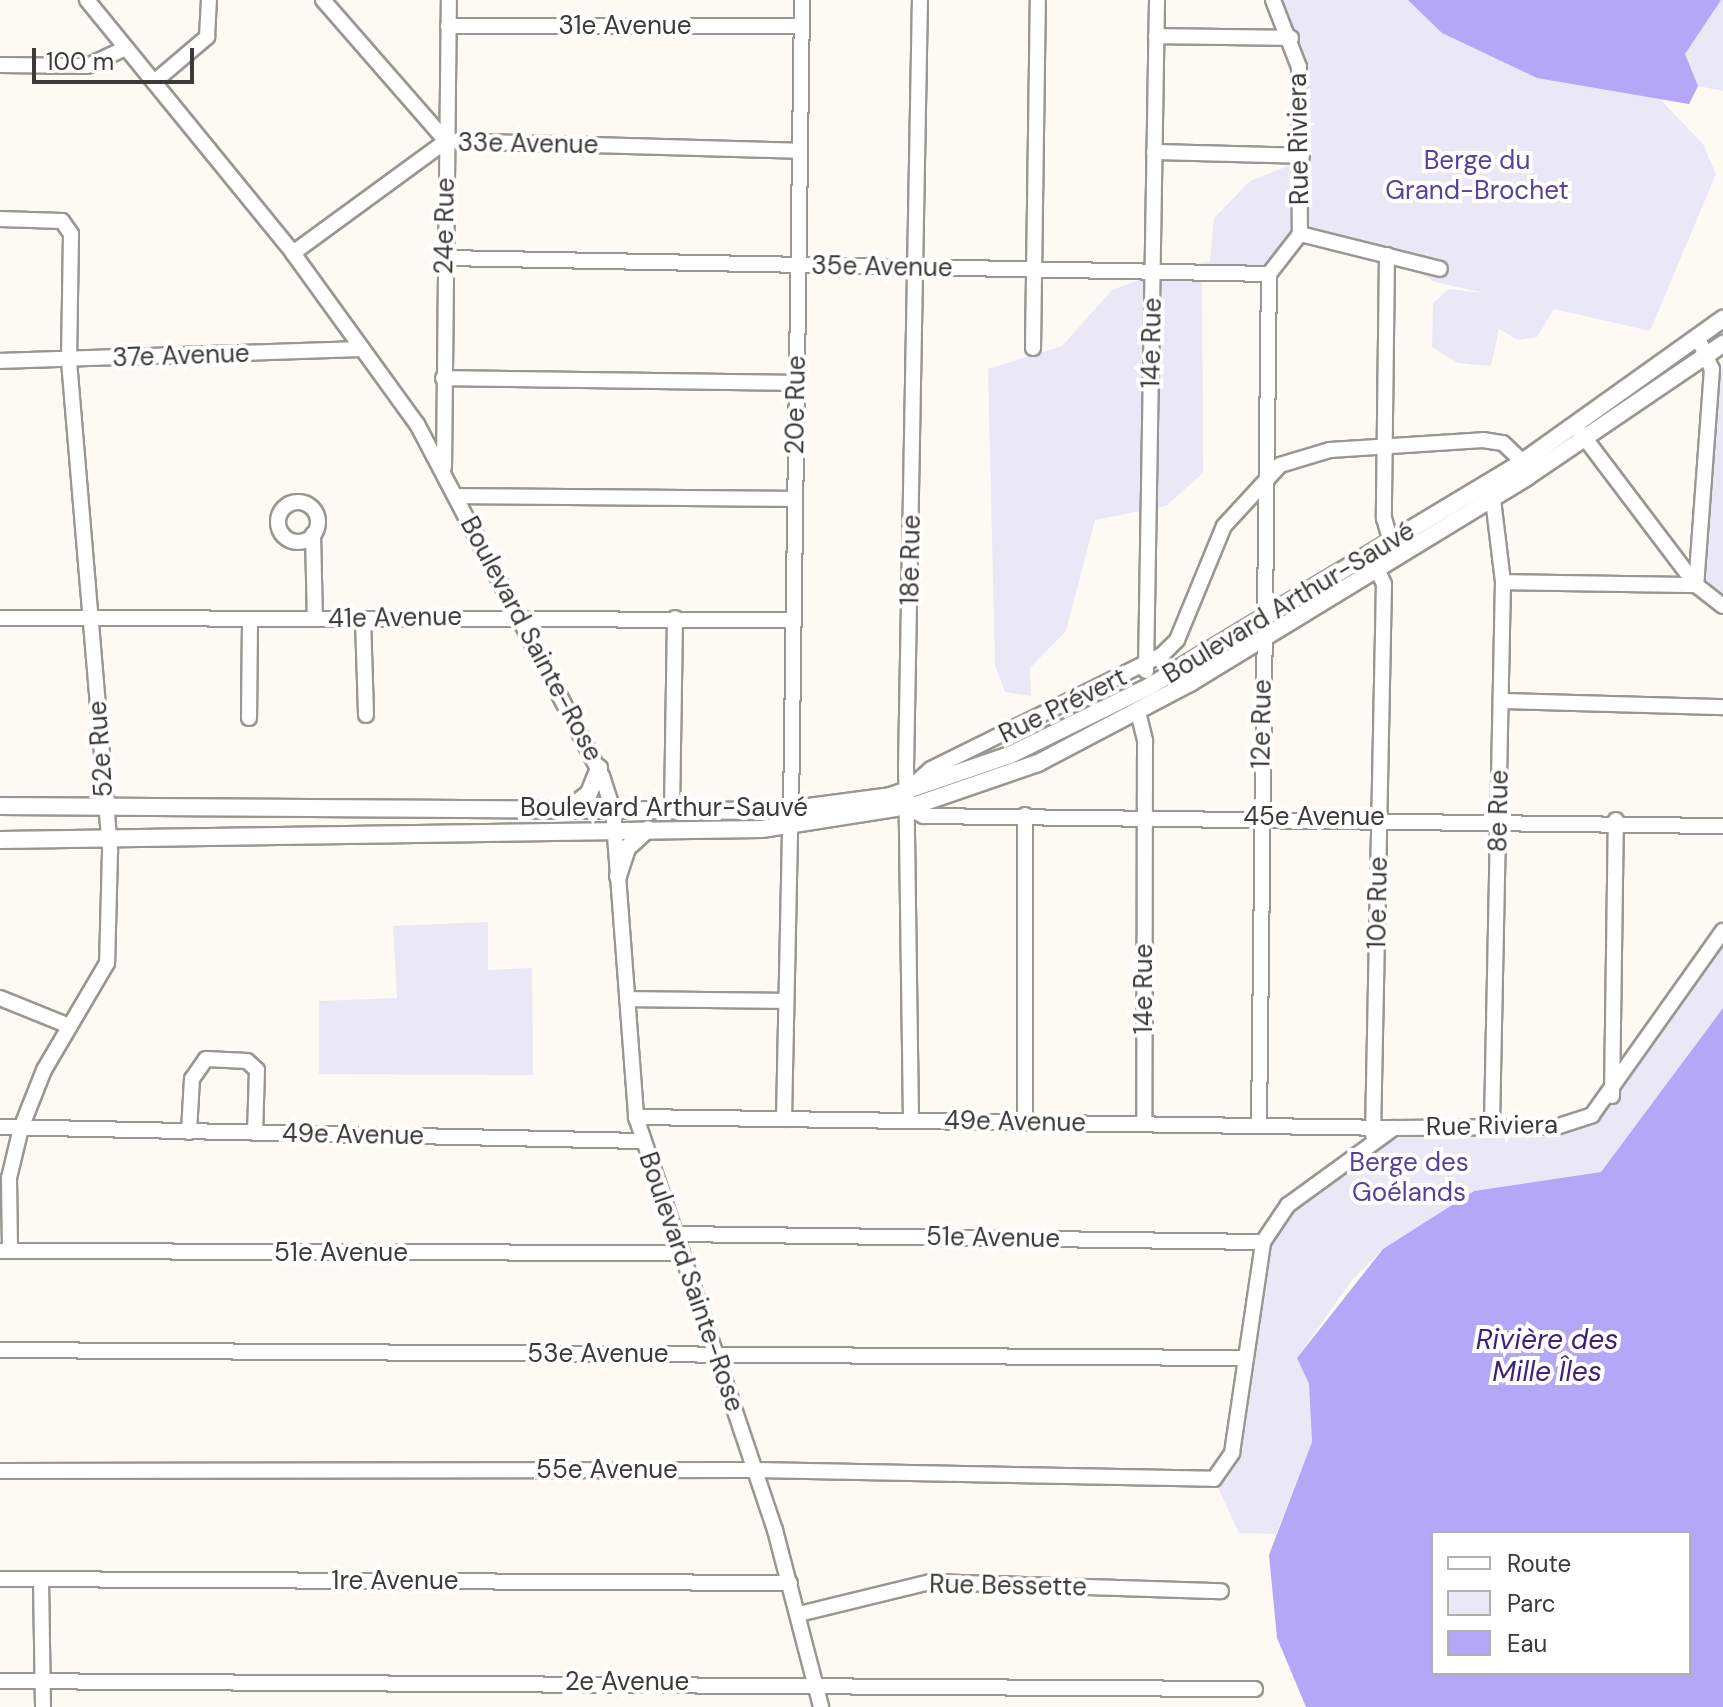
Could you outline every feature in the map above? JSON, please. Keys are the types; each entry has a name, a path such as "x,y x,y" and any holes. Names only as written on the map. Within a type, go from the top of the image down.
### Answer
{"main road":[{"name":"Boulevard Arthur-Sauvé","path":"1581,433 1723,319"},
{"name":"Boulevard Arthur-Sauvé","path":"0,806 570,808 672,810 790,819 907,790 1010,755 1150,686 1391,542 1528,468 1723,344"},
{"name":"Boulevard Arthur-Sauvé","path":"0,840 648,829 908,808 1027,767 1138,712 1493,499 1528,468"},
{"path":"570,808 589,793 599,768"},
{"path":"618,876 627,848 648,829"}],"street":[{"name":"Boulevard Sainte-Rose","path":"87,0 293,253 410,416 445,475 599,768 613,809 636,1117 756,1470 799,1614 821,1707"},
{"path":"154,82 207,37 209,0"},
{"path":"323,0 446,141"},
{"name":"24e Rue","path":"445,475 442,405 449,0"},
{"name":"20e Rue","path":"784,1119 802,0"},
{"name":"18e Rue","path":"911,1120 907,790 920,0"},
{"path":"1033,348 1038,0"},
{"name":"14e Rue","path":"1150,686 1147,665 1157,0"},
{"name":"Rue Riviera","path":"1273,0 1291,38 1302,156 1300,234 1440,269"},
{"name":"31e Avenue","path":"448,26 802,26"},
{"path":"1156,36 1291,38"},
{"path":"0,65 87,66 126,48"},
{"name":"33e Avenue","path":"293,253 446,141 800,151"},
{"path":"1154,152 1302,156"},
{"name":"52e Rue","path":"0,219 68,225 69,361 109,838 107,963 69,1026 21,1128 9,1178 5,1251"},
{"path":"1269,274 1300,234"},
{"path":"1387,255 1386,445 1391,542"},
{"name":"35e Avenue","path":"445,258 1269,274"},
{"name":"12e Rue","path":"1259,1126 1269,274"},
{"path":"1696,585 1712,369 1698,338"},
{"name":"37e Avenue","path":"0,361 362,349"},
{"path":"443,378 796,383"},
{"path":"410,416 442,405"},
{"path":"1581,433 1696,585 1723,606"},
{"name":"Rue Prévert","path":"907,790 931,769 1147,665 1177,640 1219,534 1267,474 1306,454 1386,445 1496,441 1528,468"},
{"path":"456,496 795,499"},
{"name":"8e Rue","path":"1492,1124 1503,582 1493,499"},
{"path":"313,534 315,619"},
{"name":"10e Rue","path":"1373,1134 1384,584 1377,569"},
{"path":"1503,582 1696,585"},
{"name":"41e Avenue","path":"0,618 92,622 519,615 794,620"},
{"path":"672,810 675,618"},
{"path":"363,619 366,715"},
{"path":"249,718 250,620"},
{"path":"1502,701 1723,707"},
{"name":"14e Rue","path":"1138,712 1144,815 1144,1124"},
{"name":"45e Avenue","path":"908,808 924,816 1380,817 1499,821 1616,820 1723,826"},
{"path":"1025,815 1025,1122"},
{"path":"1612,1096 1616,820"},
{"name":"Rue Riviera","path":"1214,1479 1232,1453 1243,1358 1263,1242 1308,1184 1373,1134 1394,1128 1571,1125 1612,1096 1723,931"},
{"path":"0,998 69,1026"},
{"path":"627,999 786,1001"},
{"name":"49e Avenue","path":"189,1132 192,1079 196,1064 206,1059 247,1061 257,1070 255,1133"},
{"name":"49e Avenue","path":"636,1117 1259,1126 1373,1134"},
{"name":"49e Avenue","path":"0,1127 642,1141"},
{"name":"51e Avenue","path":"675,1234 1263,1242"},
{"name":"51e Avenue","path":"5,1251 682,1253"},
{"name":"53e Avenue","path":"0,1350 1243,1358"},
{"name":"55e Avenue","path":"0,1471 756,1470 1214,1479"},
{"name":"1re Avenue","path":"0,1579 790,1583"},
{"path":"41,1579 43,1707"},
{"name":"Rue Bessette","path":"799,1614 930,1582 1221,1591"},
{"name":"2e Avenue","path":"0,1681 816,1683 1255,1689"}],"green space":[{"name":"Berge du Grand-Brochet","path":"1273,0 1723,0 1723,91 1698,86 1689,104 1658,97 1703,144 1716,174 1650,331 1554,309 1537,337 1518,340 1499,329 1491,366 1458,363 1432,347 1433,303 1449,289 1484,293 1435,282 1387,255 1300,234 1268,271 1157,273 1210,261 1214,218 1250,181 1298,162 1299,67"},
{"path":"1202,278 1203,473 1166,506 1095,520 1066,631 1030,668 1031,696 1005,692 995,665 988,369 1062,346 1112,290 1139,280"},
{"path":"1723,361 1723,606 1696,585"},
{"path":"488,922 488,970 532,968 533,1075 319,1074 319,1001 397,998 393,926"},
{"name":"Berge des Goélands","path":"1723,932 1723,1008 1601,1172 1474,1191 1383,1249 1352,1280 1297,1358 1309,1384 1312,1442 1276,1534 1239,1533 1214,1479 1226,1471 1263,1242 1288,1205 1394,1128 1553,1132 1610,1101"}],"water":[{"path":"1408,0 1721,0 1685,54 1698,86 1689,104 1537,78 1442,33"},
{"name":"Rivière des Mille Îles","path":"1723,1008 1723,1707 1306,1707 1277,1638 1269,1555 1312,1442 1309,1384 1297,1358 1383,1249 1474,1191 1601,1172"}]}
